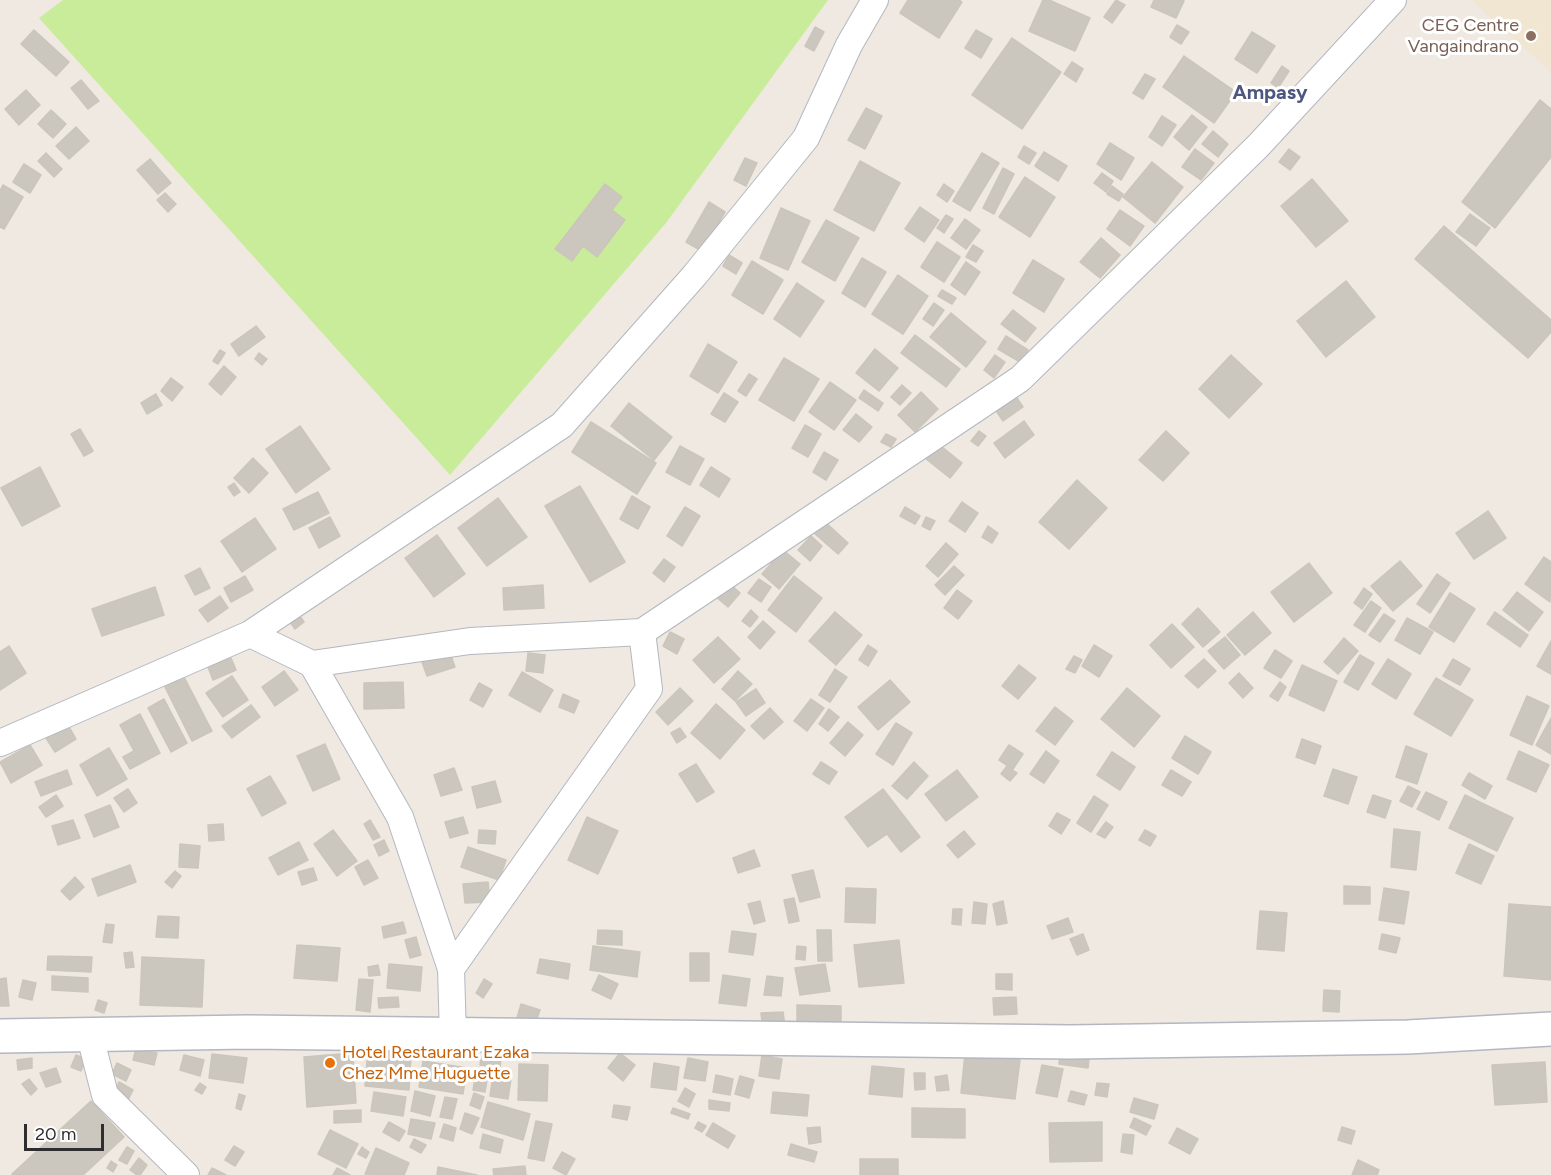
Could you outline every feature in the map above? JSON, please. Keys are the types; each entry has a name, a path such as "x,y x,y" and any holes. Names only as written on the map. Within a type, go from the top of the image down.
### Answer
{"street":[{"path":"0,743 250,634 562,425 694,276 806,138 849,45 875,0"},
{"path":"312,664 470,640 642,632 1020,380 1258,146 1393,0"},
{"path":"451,969 649,689 642,632"},
{"path":"250,634 312,664 400,817 451,969 453,1036"},
{"path":"0,1036 248,1032 1070,1042 1408,1037 1551,1029"},
{"path":"90,1036 105,1095 184,1173"}],"shaded area":[{"name":"CEG Centre Vangaindrano","path":"1471,0 1551,0 1551,72"}],"green space":[{"path":"63,0 828,0 666,223 450,475 39,18"}],"building":[{"path":"908,0 959,0 962,2 939,38 900,13"},
{"path":"1043,0 1049,0 1090,18 1075,51 1029,31"},
{"path":"1116,0 1125,5 1112,23 1104,17"},
{"path":"1154,0 1184,1 1176,18 1151,7"},
{"path":"1177,25 1189,32 1181,44 1170,37"},
{"path":"815,27 824,32 814,51 805,46"},
{"path":"34,30 69,62 56,76 21,44"},
{"path":"976,30 992,39 981,58 965,48"},
{"path":"1252,32 1275,46 1257,73 1235,59"},
{"path":"1012,38 1061,72 1022,129 972,95"},
{"path":"1184,56 1236,92 1214,123 1163,87"},
{"path":"1072,62 1083,69 1076,82 1064,74"},
{"path":"1282,66 1289,71 1278,88 1271,83"},
{"path":"1145,74 1155,79 1143,99 1133,93"},
{"path":"81,80 99,101 88,109 71,88"},
{"path":"26,90 40,105 19,125 5,109"},
{"path":"1540,100 1551,109 1551,157 1495,228 1462,202"},
{"path":"866,108 882,116 865,149 848,140"},
{"path":"51,110 66,124 53,138 38,124"},
{"path":"1192,115 1207,127 1189,150 1174,137"},
{"path":"1162,116 1176,125 1162,146 1149,137"},
{"path":"76,127 89,141 69,159 56,146"},
{"path":"1213,131 1228,144 1218,157 1202,144"},
{"path":"1110,143 1134,158 1121,180 1097,164"},
{"path":"1024,146 1036,153 1029,164 1018,157"},
{"path":"1195,149 1214,163 1201,180 1182,167"},
{"path":"1289,149 1300,157 1290,170 1279,162"},
{"path":"1044,152 1067,166 1058,181 1035,166"},
{"path":"46,153 62,169 54,177 38,161"},
{"path":"982,153 999,163 970,211 953,201"},
{"path":"745,158 757,163 746,186 734,180"},
{"path":"150,159 171,183 158,194 137,170"},
{"path":"860,161 900,183 874,231 834,210"},
{"path":"1152,162 1183,187 1155,223 1123,197"},
{"path":"24,164 41,175 30,193 13,182"},
{"path":"1003,168 1014,174 994,214 983,208"},
{"path":"1102,173 1113,181 1106,192 1094,183"},
{"path":"1025,177 1055,197 1030,237 999,217"},
{"path":"1312,179 1348,221 1316,247 1281,206"},
{"path":"605,184 622,197 612,210 625,220 597,257 583,246 572,261 555,249"},
{"path":"944,184 954,191 947,202 937,195"},
{"path":"3,185 23,197 4,229 0,227 0,191"},
{"path":"1112,186 1123,194 1119,201 1107,194"},
{"path":"165,193 176,204 168,212 157,200"},
{"path":"709,202 725,212 702,251 686,242"},
{"path":"920,207 939,220 924,242 905,229"},
{"path":"781,208 810,221 788,270 760,258"},
{"path":"1120,210 1144,226 1130,246 1107,229"},
{"path":"1470,214 1490,228 1476,246 1456,232"},
{"path":"946,215 953,219 944,233 937,228"},
{"path":"965,219 980,230 966,249 951,238"},
{"path":"826,220 859,238 835,281 802,262"},
{"path":"1444,226 1551,320 1551,332 1528,358 1415,259"},
{"path":"1101,238 1120,255 1100,278 1080,262"},
{"path":"937,242 960,257 944,282 921,267"},
{"path":"973,245 983,251 976,262 966,257"},
{"path":"729,255 742,263 736,274 723,266"},
{"path":"862,258 886,272 865,307 842,293"},
{"path":"1033,260 1064,279 1044,312 1013,293"},
{"path":"752,261 783,280 763,314 732,295"},
{"path":"966,262 980,272 965,295 951,285"},
{"path":"898,275 928,296 903,334 872,314"},
{"path":"1346,281 1375,317 1326,357 1297,321"},
{"path":"797,283 824,301 800,337 774,319"},
{"path":"942,290 956,298 952,304 938,296"},
{"path":"934,303 944,310 933,326 923,319"},
{"path":"1013,310 1036,328 1025,342 1001,324"},
{"path":"951,313 986,342 966,367 930,337"},
{"path":"256,326 265,337 239,356 231,344"},
{"path":"915,335 960,369 946,387 901,353"},
{"path":"1006,336 1028,350 1020,362 998,349"},
{"path":"708,344 737,362 718,393 690,376"},
{"path":"875,349 898,368 879,391 856,373"},
{"path":"220,350 225,353 218,364 213,361"},
{"path":"259,353 267,359 262,365 255,359"},
{"path":"995,355 1005,362 994,378 984,370"},
{"path":"1231,355 1262,384 1229,418 1199,389"},
{"path":"784,358 819,379 794,421 759,400"},
{"path":"224,366 236,377 221,395 209,384"},
{"path":"749,374 757,379 746,396 738,391"},
{"path":"171,378 183,387 172,401 161,391"},
{"path":"830,382 856,400 834,430 809,412"},
{"path":"902,385 911,393 900,405 891,397"},
{"path":"864,390 883,403 878,411 859,398"},
{"path":"921,392 938,409 915,432 898,415"},
{"path":"724,393 738,402 725,422 711,414"},
{"path":"156,394 162,405 147,414 141,403"},
{"path":"1015,395 1023,407 1003,421 995,409"},
{"path":"629,403 672,437 654,460 611,426"},
{"path":"856,414 872,427 859,442 843,430"},
{"path":"1024,421 1034,435 1005,458 994,443"},
{"path":"591,422 656,463 637,494 572,452"},
{"path":"805,425 821,434 808,457 792,448"},
{"path":"300,426 330,469 296,493 266,449"},
{"path":"80,429 93,451 84,456 71,434"},
{"path":"979,431 986,436 978,446 971,441"},
{"path":"1166,431 1189,453 1163,481 1139,460"},
{"path":"886,434 896,439 891,447 881,442"},
{"path":"937,443 962,463 950,478 925,458"},
{"path":"680,446 704,459 690,485 666,472"},
{"path":"824,452 838,460 826,480 813,472"},
{"path":"253,458 268,473 249,493 234,478"},
{"path":"40,467 60,506 22,526 1,488"},
{"path":"711,467 730,479 719,497 700,485"},
{"path":"1077,480 1107,508 1069,549 1039,522"},
{"path":"234,483 240,492 234,496 228,487"},
{"path":"580,486 625,562 590,582 545,506"},
{"path":"318,492 329,513 294,530 283,509"},
{"path":"632,496 650,507 638,529 620,519"},
{"path":"498,498 527,537 487,566 458,528"},
{"path":"962,502 978,513 965,532 949,521"},
{"path":"685,507 700,516 682,546 667,536"},
{"path":"905,507 920,516 915,524 900,516"},
{"path":"1488,511 1506,538 1474,559 1456,533"},
{"path":"330,517 340,536 319,548 309,528"},
{"path":"926,517 935,521 930,530 922,526"},
{"path":"255,518 276,549 242,572 221,541"},
{"path":"824,521 848,543 838,554 813,532"},
{"path":"988,526 998,533 992,543 982,537"},
{"path":"437,535 465,574 434,597 405,558"},
{"path":"811,536 822,546 810,561 798,550"},
{"path":"946,543 958,554 938,577 926,566"},
{"path":"783,550 800,564 779,589 762,574"},
{"path":"1544,557 1551,562 1550,602 1525,584"},
{"path":"664,559 675,567 664,582 653,573"},
{"path":"1400,561 1422,586 1393,611 1371,586"},
{"path":"1309,563 1332,593 1294,622 1271,592"},
{"path":"954,566 964,575 945,595 935,585"},
{"path":"200,568 210,588 195,595 185,576"},
{"path":"1437,574 1450,583 1430,613 1417,604"},
{"path":"245,576 253,590 231,602 224,588"},
{"path":"794,576 822,598 796,632 768,610"},
{"path":"759,579 771,587 761,602 748,593"},
{"path":"728,582 740,593 728,607 715,596"},
{"path":"543,585 544,608 504,610 503,588"},
{"path":"155,587 164,615 102,636 92,609"},
{"path":"1364,588 1372,594 1362,609 1354,603"},
{"path":"957,590 972,601 958,619 944,608"},
{"path":"1517,592 1543,612 1529,631 1503,610"},
{"path":"1450,593 1475,609 1454,642 1429,627"},
{"path":"220,596 228,608 208,622 199,610"},
{"path":"1371,601 1381,608 1365,632 1354,625"},
{"path":"1198,608 1220,632 1203,647 1182,624"},
{"path":"751,610 758,617 750,627 742,621"},
{"path":"297,612 304,622 295,629 288,619"},
{"path":"835,612 862,635 836,665 809,641"},
{"path":"1253,612 1271,633 1245,655 1227,635"},
{"path":"1495,612 1528,635 1520,647 1487,624"},
{"path":"1384,614 1395,621 1380,642 1369,635"},
{"path":"1407,618 1433,632 1420,654 1395,640"},
{"path":"763,621 775,632 760,649 748,637"},
{"path":"1172,624 1194,647 1171,668 1150,645"},
{"path":"670,632 684,639 677,654 663,646"},
{"path":"718,637 740,659 714,683 693,660"},
{"path":"1225,637 1240,655 1224,669 1208,651"},
{"path":"1344,638 1358,651 1338,674 1324,662"},
{"path":"1551,641 1551,674 1537,666"},
{"path":"868,645 877,651 868,666 859,660"},
{"path":"1094,645 1112,656 1099,677 1082,666"},
{"path":"9,646 26,673 0,690 0,652"},
{"path":"1275,650 1292,661 1281,678 1264,668"},
{"path":"450,653 455,667 427,676 422,662"},
{"path":"528,653 545,655 543,673 526,671"},
{"path":"1360,655 1374,663 1358,690 1344,682"},
{"path":"1074,656 1082,660 1075,673 1066,669"},
{"path":"231,658 236,670 213,680 208,667"},
{"path":"1204,659 1216,671 1198,688 1185,676"},
{"path":"1388,659 1411,674 1396,699 1372,684"},
{"path":"1453,659 1470,669 1460,685 1443,676"},
{"path":"1019,665 1036,678 1018,699 1002,686"},
{"path":"1302,665 1337,681 1324,711 1289,695"},
{"path":"835,669 847,677 830,702 819,695"},
{"path":"284,671 298,690 275,706 262,687"},
{"path":"738,671 752,684 735,701 722,689"},
{"path":"522,672 553,690 540,712 509,695"},
{"path":"1239,673 1253,688 1243,698 1229,683"},
{"path":"183,675 212,731 192,741 164,685"},
{"path":"232,676 248,700 223,717 206,693"},
{"path":"1436,678 1473,700 1451,736 1414,714"},
{"path":"890,680 910,702 878,730 858,707"},
{"path":"403,682 404,708 364,709 364,683"},
{"path":"1280,682 1286,687 1278,701 1270,696"},
{"path":"479,683 492,690 483,707 470,700"},
{"path":"680,688 693,701 668,725 656,712"},
{"path":"1127,688 1160,716 1134,747 1101,719"},
{"path":"756,689 765,703 746,716 736,702"},
{"path":"563,694 579,701 574,713 559,707"},
{"path":"1527,696 1549,706 1532,745 1510,735"},
{"path":"164,699 187,743 171,752 148,708"},
{"path":"811,699 824,708 807,731 794,721"},
{"path":"716,704 745,730 720,759 691,733"},
{"path":"251,705 260,717 232,738 222,726"},
{"path":"1055,707 1073,721 1055,745 1036,731"},
{"path":"770,708 783,722 764,739 751,726"},
{"path":"829,709 839,717 828,731 819,724"},
{"path":"140,714 160,753 130,769 123,757 134,751 120,725"},
{"path":"1551,718 1551,754 1536,745"},
{"path":"848,722 863,735 845,756 830,743"},
{"path":"896,723 912,733 893,765 876,754"},
{"path":"68,725 76,739 55,752 46,738"},
{"path":"680,728 686,737 677,743 671,733"},
{"path":"1185,736 1211,752 1198,774 1172,758"},
{"path":"1302,739 1321,746 1315,764 1296,757"},
{"path":"325,744 340,779 313,791 297,756"},
{"path":"30,745 42,765 11,783 0,762"},
{"path":"1009,745 1023,754 1013,769 999,760"},
{"path":"1406,746 1427,754 1417,784 1396,777"},
{"path":"109,748 127,779 97,796 80,765"},
{"path":"1046,751 1059,761 1044,783 1030,774"},
{"path":"1519,751 1549,765 1536,792 1507,779"},
{"path":"1112,752 1135,767 1120,790 1097,775"},
{"path":"821,762 837,772 829,784 813,774"},
{"path":"914,762 928,776 907,799 892,786"},
{"path":"696,764 714,792 697,802 679,774"},
{"path":"1007,766 1017,773 1010,781 1001,774"},
{"path":"454,768 462,790 441,796 434,775"},
{"path":"1333,769 1357,777 1348,804 1324,796"},
{"path":"67,770 72,784 41,796 35,782"},
{"path":"957,770 978,797 946,821 925,794"},
{"path":"1171,770 1191,782 1182,796 1162,785"},
{"path":"1469,773 1492,786 1485,799 1462,785"},
{"path":"270,776 286,803 262,816 247,789"},
{"path":"495,781 501,802 477,808 472,787"},
{"path":"1408,786 1420,792 1412,807 1400,801"},
{"path":"128,789 137,803 124,812 114,798"},
{"path":"883,789 920,837 901,852 887,834 868,847 845,817"},
{"path":"1426,792 1447,802 1439,820 1417,809"},
{"path":"56,795 63,806 46,817 39,807"},
{"path":"1373,795 1391,801 1385,818 1367,812"},
{"path":"1465,795 1513,818 1497,851 1449,828"},
{"path":"1094,796 1108,805 1091,832 1077,823"},
{"path":"110,805 119,827 94,837 85,815"},
{"path":"1057,813 1070,820 1061,834 1049,826"},
{"path":"463,817 468,833 450,838 445,822"},
{"path":"587,817 618,831 598,874 568,860"},
{"path":"73,820 80,838 58,845 52,826"},
{"path":"370,820 380,837 373,840 364,824"},
{"path":"1106,822 1113,827 1105,838 1097,834"},
{"path":"223,824 224,840 209,841 208,825"},
{"path":"1394,829 1420,832 1416,870 1391,867"},
{"path":"333,830 357,861 337,876 314,844"},
{"path":"479,830 496,831 495,844 478,843"},
{"path":"1145,830 1156,836 1150,846 1139,840"},
{"path":"964,831 975,844 958,858 947,845"},
{"path":"384,840 389,851 379,856 374,845"},
{"path":"299,842 308,860 278,875 269,858"},
{"path":"180,844 200,846 198,868 179,867"},
{"path":"1469,844 1494,856 1481,884 1456,873"},
{"path":"468,847 506,860 499,880 461,867"},
{"path":"754,850 760,866 738,873 733,858"},
{"path":"368,860 378,878 364,885 355,867"},
{"path":"130,865 136,882 98,896 92,879"},
{"path":"313,868 317,880 302,885 298,872"},
{"path":"813,870 820,897 800,902 792,875"},
{"path":"175,871 181,876 172,888 165,882"},
{"path":"75,877 84,887 70,900 61,891"},
{"path":"488,882 490,902 465,903 463,884"},
{"path":"1344,886 1370,887 1370,904 1344,904"},
{"path":"846,888 876,889 875,923 845,922"},
{"path":"1384,888 1409,892 1404,924 1379,920"},
{"path":"794,898 799,921 789,923 784,900"},
{"path":"760,901 765,921 754,924 748,904"},
{"path":"1003,901 1007,923 997,925 993,904"},
{"path":"974,902 987,904 985,924 972,923"},
{"path":"1509,904 1551,907 1551,980 1504,976"},
{"path":"953,909 962,909 961,925 952,924"},
{"path":"1260,911 1287,913 1284,951 1257,949"},
{"path":"158,916 179,917 178,938 156,937"},
{"path":"1068,918 1073,932 1052,939 1047,926"},
{"path":"403,922 406,933 384,938 382,927"},
{"path":"106,924 114,925 112,943 103,942"},
{"path":"598,930 622,931 622,945 597,944"},
{"path":"817,930 831,930 832,961 818,961"},
{"path":"732,931 756,934 753,955 729,952"},
{"path":"1083,934 1089,950 1077,955 1070,939"},
{"path":"1382,934 1400,938 1396,953 1379,949"},
{"path":"416,937 421,955 410,958 405,940"},
{"path":"899,940 904,983 859,987 854,945"},
{"path":"297,945 340,948 337,981 294,978"},
{"path":"593,946 640,952 637,977 590,970"},
{"path":"797,946 806,947 805,960 796,959"},
{"path":"132,952 134,967 126,968 124,953"},
{"path":"690,953 709,953 709,981 690,981"},
{"path":"48,956 92,957 91,972 47,970"},
{"path":"142,957 204,960 202,1007 140,1005"},
{"path":"540,959 570,964 568,979 537,973"},
{"path":"389,964 422,967 420,991 387,988"},
{"path":"825,964 830,991 800,995 795,968"},
{"path":"378,965 380,975 369,976 368,967"},
{"path":"996,974 1012,974 1012,990 996,989"},
{"path":"599,975 618,984 611,999 592,990"},
{"path":"723,975 750,979 746,1006 719,1003"},
{"path":"52,976 88,978 88,992 52,990"},
{"path":"767,976 783,978 781,996 764,995"},
{"path":"6,978 9,1006 0,1006 0,979"},
{"path":"359,979 373,980 370,1012 356,1010"},
{"path":"484,979 492,984 483,998 476,993"},
{"path":"23,980 36,983 32,1000 19,997"},
{"path":"1324,990 1340,991 1339,1012 1323,1011"},
{"path":"398,997 399,1007 379,1008 378,998"},
{"path":"1016,997 1017,1014 994,1015 993,998"},
{"path":"98,1000 107,1003 104,1013 95,1010"},
{"path":"521,1004 540,1010 535,1024 517,1018"},
{"path":"797,1005 841,1006 841,1026 797,1025"},
{"path":"783,1012 785,1026 763,1029 761,1013"},
{"path":"1061,1046 1090,1051 1088,1068 1059,1064"},
{"path":"136,1049 157,1053 154,1065 133,1060"},
{"path":"368,1050 411,1054 409,1090 365,1086"},
{"path":"353,1053 356,1103 307,1107 304,1057"},
{"path":"620,1053 635,1065 623,1081 608,1068"},
{"path":"212,1054 247,1058 243,1083 209,1078"},
{"path":"965,1054 1020,1060 1015,1099 961,1093"},
{"path":"76,1055 86,1059 81,1071 71,1067"},
{"path":"184,1055 204,1060 200,1076 180,1070"},
{"path":"762,1055 782,1059 779,1079 759,1076"},
{"path":"481,1057 501,1058 500,1067 480,1065"},
{"path":"32,1058 32,1068 18,1070 17,1060"},
{"path":"688,1058 708,1062 705,1081 684,1078"},
{"path":"423,1061 467,1068 463,1094 419,1087"},
{"path":"1545,1062 1547,1102 1495,1105 1492,1065"},
{"path":"117,1063 131,1070 126,1081 112,1074"},
{"path":"654,1063 679,1067 676,1090 651,1087"},
{"path":"519,1064 548,1065 547,1101 518,1100"},
{"path":"1042,1065 1063,1069 1057,1097 1036,1093"},
{"path":"872,1066 904,1069 902,1097 869,1094"},
{"path":"56,1068 61,1082 46,1087 40,1073"},
{"path":"494,1069 512,1072 508,1099 490,1096"},
{"path":"476,1072 488,1074 485,1092 473,1090"},
{"path":"914,1073 925,1073 925,1089 915,1090"},
{"path":"716,1075 733,1079 730,1095 713,1092"},
{"path":"947,1075 949,1090 937,1091 935,1077"},
{"path":"740,1076 754,1080 749,1098 735,1094"},
{"path":"29,1079 37,1089 31,1095 22,1084"},
{"path":"119,1082 133,1090 126,1104 112,1097"},
{"path":"200,1083 206,1087 202,1094 195,1090"},
{"path":"1097,1083 1109,1084 1107,1097 1095,1095"},
{"path":"685,1088 695,1094 689,1107 678,1101"},
{"path":"415,1091 435,1096 430,1116 411,1111"},
{"path":"1071,1091 1087,1095 1084,1105 1068,1101"},
{"path":"374,1092 406,1097 403,1116 371,1111"},
{"path":"773,1092 809,1095 807,1116 771,1113"},
{"path":"474,1093 484,1097 480,1109 470,1105"},
{"path":"239,1094 245,1096 241,1110 236,1108"},
{"path":"445,1097 457,1099 452,1119 440,1117"},
{"path":"1134,1098 1158,1105 1154,1119 1130,1112"},
{"path":"709,1100 730,1103 729,1111 709,1109"},
{"path":"91,1101 124,1137 83,1175 12,1174"},
{"path":"488,1102 530,1114 523,1140 481,1127"},
{"path":"614,1105 630,1107 627,1120 612,1117"},
{"path":"673,1108 690,1114 688,1119 671,1113"},
{"path":"912,1108 965,1109 965,1138 912,1137"},
{"path":"361,1110 361,1122 334,1123 334,1111"},
{"path":"465,1113 479,1118 472,1134 460,1129"},
{"path":"1134,1118 1151,1126 1146,1135 1130,1127"},
{"path":"411,1119 435,1123 431,1139 408,1134"},
{"path":"536,1121 552,1124 544,1161 528,1158"},
{"path":"389,1122 405,1131 399,1141 383,1132"},
{"path":"698,1122 706,1126 702,1132 695,1128"},
{"path":"1102,1122 1102,1161 1050,1162 1049,1123"},
{"path":"713,1123 735,1136 728,1148 706,1135"},
{"path":"444,1124 456,1128 453,1141 440,1137"},
{"path":"820,1127 821,1142 809,1144 807,1128"},
{"path":"1342,1127 1355,1131 1351,1144 1338,1140"},
{"path":"1177,1128 1198,1139 1190,1154 1169,1143"},
{"path":"330,1130 358,1144 346,1168 318,1154"},
{"path":"483,1134 503,1140 500,1153 480,1148"},
{"path":"1123,1134 1134,1135 1132,1154 1121,1152"},
{"path":"414,1139 426,1145 421,1153 410,1147"},
{"path":"791,1144 817,1152 814,1162 788,1155"},
{"path":"234,1146 244,1152 235,1166 225,1160"},
{"path":"127,1147 134,1151 127,1164 119,1160"},
{"path":"362,1147 369,1152 366,1158 358,1154"},
{"path":"376,1148 409,1163 404,1175 365,1174"},
{"path":"562,1152 575,1159 566,1175 553,1168"},
{"path":"139,1158 147,1165 140,1175 137,1175 130,1170"},
{"path":"860,1159 898,1159 898,1175 860,1175"},
{"path":"1358,1160 1379,1170 1377,1175 1352,1175"},
{"path":"111,1161 117,1165 113,1172 107,1168"},
{"path":"525,1166 526,1175 494,1175 493,1169"},
{"path":"438,1167 477,1175 437,1175"},
{"path":"212,1168 226,1175 208,1175"},
{"path":"337,1168 350,1175 333,1175"}],"place":[{"name":"CEG Centre Vangaindrano","path":"1531,36"},
{"name":"Hotel Restaurant Ezaka Chez Mme Huguette","path":"330,1063"}],"district":[{"name":"Ampasy","path":"1270,93"}]}
